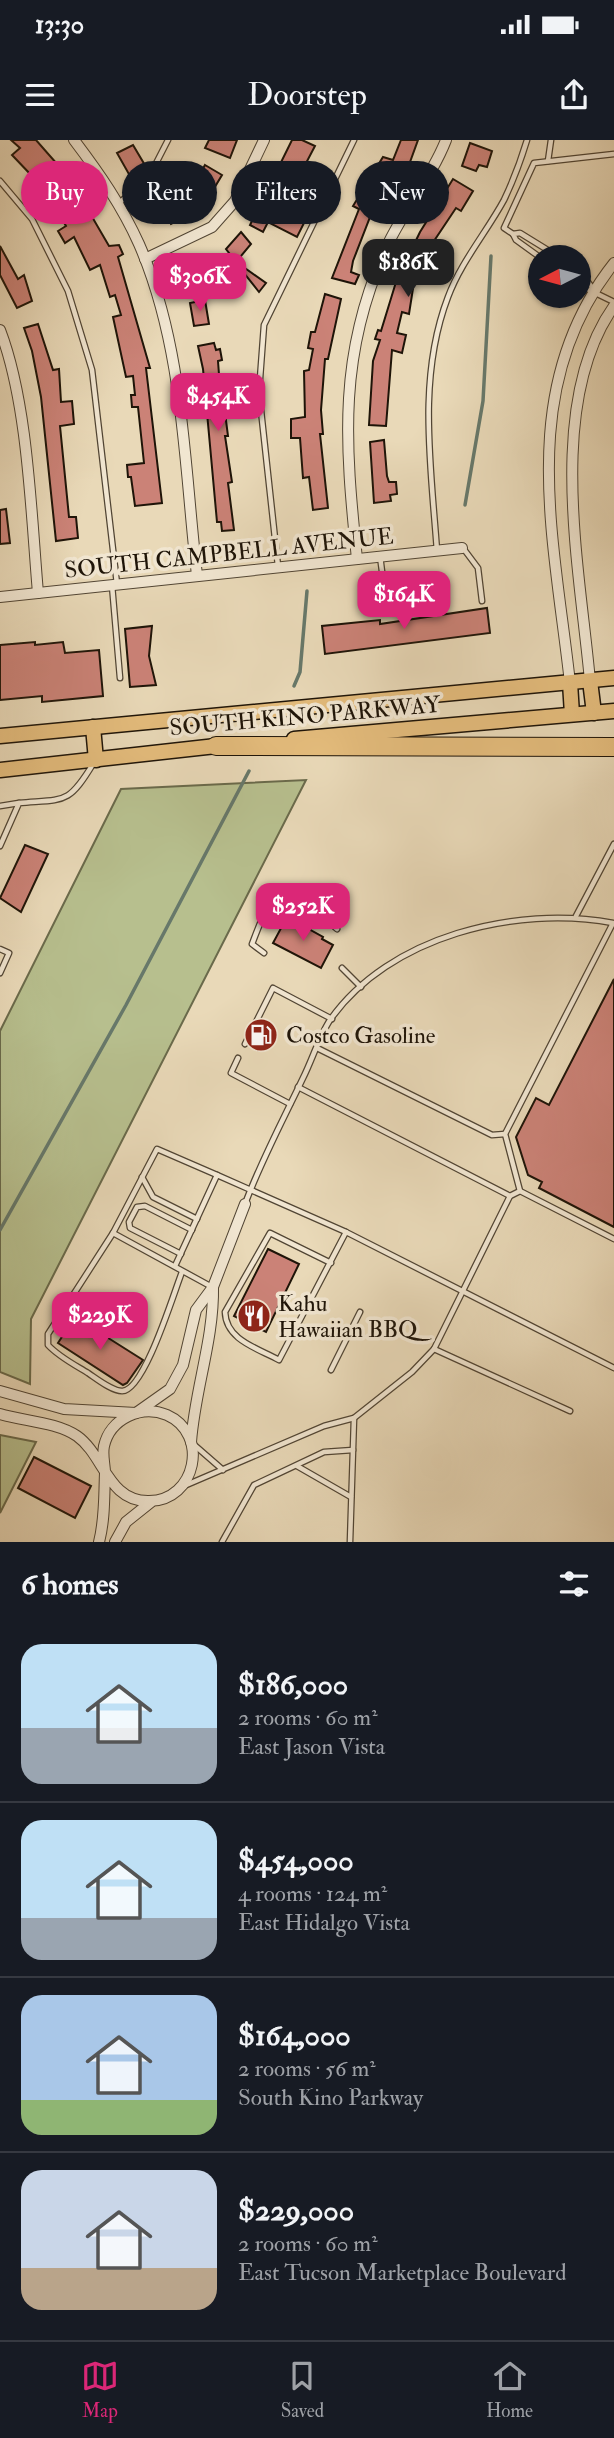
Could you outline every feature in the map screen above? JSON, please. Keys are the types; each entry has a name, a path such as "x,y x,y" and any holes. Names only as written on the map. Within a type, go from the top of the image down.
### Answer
{"highway":[{"path":"216,746 614,747"}],"main road":[{"name":"SOUTH KINO PARKWAY","path":"0,736 614,678"},
{"path":"590,681 594,713"},
{"path":"570,683 572,714"},
{"name":"SOUTH KINO PARKWAY","path":"0,770 216,746 614,711"},
{"path":"93,727 96,760"}],"street":[{"path":"74,140 118,204 145,259 166,323 173,360 197,575"},
{"path":"145,259 212,227 235,201 264,140"},
{"path":"357,559 346,437 354,348 367,296 388,243 446,140"},
{"path":"570,683 550,490 548,442 559,367 571,332 594,290 614,263"},
{"path":"590,681 571,458 573,415 595,341 614,304"},
{"path":"0,330 10,355 20,419 38,593"},
{"name":"SOUTH CAMPBELL AVENUE","path":"0,597 462,548"},
{"path":"99,1542 105,1470 104,1446 108,1435 124,1418 136,1413 174,1385 183,1365 196,1310 213,1287 245,1204"},
{"path":"115,1542 125,1522 151,1502 167,1497 181,1488 191,1471 191,1442 198,1384 214,1318 213,1287"},
{"path":"0,1391 64,1409 136,1413 155,1411 174,1418 191,1442"},
{"path":"0,1414 72,1433 83,1441 119,1491 134,1499 151,1502"}],"lane":[{"path":"118,204 148,179 168,140"},
{"path":"278,567 259,393 264,325 354,140"},
{"path":"437,551 428,418 432,350 448,296 504,200 527,140"},
{"path":"548,161 551,140"},
{"path":"528,249 504,228 534,163 614,154"},
{"path":"0,181 32,219 68,291 92,370 114,584 120,678"},
{"path":"513,234 520,233 539,245"},
{"path":"592,287 614,304"},
{"path":"462,548 478,568 482,601"},
{"path":"380,556 387,610"},
{"path":"0,806 65,799 77,791 96,760"},
{"path":"0,846 19,803"},
{"path":"576,916 614,844"},
{"path":"264,953 252,944 268,909 278,902 287,901 324,918 337,929"},
{"path":"245,1204 332,1018 370,978 415,950 466,930 537,917 576,916 614,922 505,1134 520,1191 614,1239"},
{"path":"0,949 9,953 0,973"},
{"path":"342,968 361,987"},
{"path":"245,1044 273,988 332,1018"},
{"path":"317,1048 492,1135 505,1134"},
{"path":"238,1058 231,1073 290,1104"},
{"path":"298,1087 510,1196"},
{"path":"182,1272 153,1352 132,1387 120,1391 48,1345 48,1334 113,1233 157,1149 346,1232 614,1368"},
{"path":"175,1266 217,1175"},
{"path":"142,1176 153,1197 197,1219"},
{"path":"181,1488 324,1426 354,1418 385,1396 433,1349 510,1196 520,1191"},
{"path":"181,1254 130,1228 132,1213 137,1207 145,1206 192,1230"},
{"path":"125,1210 132,1213"},
{"path":"331,1263 270,1233 225,1312 225,1322 237,1338 279,1360 331,1263 346,1232"},
{"path":"113,1233 213,1287"},
{"path":"331,1370 360,1312"},
{"path":"433,1349 570,1411"},
{"path":"350,1542 354,1418"},
{"path":"191,1442 223,1470"},
{"path":"224,1541 254,1485 324,1452 353,1450"},
{"path":"296,1465 351,1497"}],"green space":[{"path":"306,780 31,1319 30,1384 0,1372 0,1031 121,789"},
{"path":"0,1435 36,1442 0,1513"}],"building":[{"path":"11,140 36,140 54,161 21,161 21,164 12,155 20,148"},
{"path":"209,140 237,140 230,158 205,148"},
{"path":"292,140 302,140 315,146 307,161 282,161"},
{"path":"401,140 418,140 410,161 381,161 383,157 393,160"},
{"path":"470,143 492,151 487,167 479,165 476,171 462,166"},
{"path":"133,145 142,161 122,162 117,153"},
{"path":"453,179 473,191 461,211 456,208 449,218 449,185"},
{"path":"355,219 355,224 367,224 353,261 351,272 359,275 355,284 332,278"},
{"path":"65,224 96,224 109,246 119,245 123,254 118,257 150,368 146,368 162,503 135,506 127,465 144,463 138,407 132,407 131,395 135,395 133,376 126,377 113,317 121,315 115,295 110,297 100,265 90,270 74,237 65,243 58,231 66,226"},
{"path":"250,224 267,224 263,232"},
{"path":"272,224 304,224 297,237"},
{"path":"425,224 445,224 414,282 409,314 402,312 397,333 406,335 402,353 392,350 386,426 369,425 373,361 380,340 375,339 378,330 381,331 396,282"},
{"path":"241,232 251,244 236,262 226,249"},
{"path":"0,246 18,279 24,275 32,301 17,308 0,275"},
{"path":"209,258 234,273 220,297 202,287 204,293 184,282 190,271 195,274 199,268 202,270"},
{"path":"242,266 266,283 259,292 240,268"},
{"path":"325,294 341,299 328,359 325,359 321,410 323,434 320,434 328,508 313,510 309,477 303,478 300,438 291,438 291,419 305,417 304,371 309,370 313,349 308,348 311,332 315,332"},
{"path":"205,300 209,324 194,326 190,303"},
{"path":"38,324 53,370 59,369 61,402 72,401 74,424 60,426 69,517 76,517 78,538 56,541 41,397 32,351 24,328"},
{"path":"214,343 216,350 220,349 222,360 218,361 220,388 228,387 229,405 224,405 228,436 225,436 232,482 228,483 234,530 222,531 221,522 217,522 203,369 198,346"},
{"path":"384,440 387,476 389,482 396,482 397,494 390,495 391,501 374,503 370,442"},
{"path":"6,509 10,543 0,544 0,510"},
{"path":"487,608 490,633 325,654 322,626 380,620 380,624"},
{"path":"152,626 149,656 156,685 130,687 125,629"},
{"path":"35,642 35,645 63,642 65,653 99,650 103,696 42,702 42,696 0,700 0,645"},
{"path":"25,845 48,854 21,912 0,898"},
{"path":"287,917 333,945 321,968 273,943"},
{"path":"614,979 614,1227 539,1188 542,1182 528,1175 516,1137 536,1098 549,1105"},
{"path":"268,1249 299,1264 266,1332 234,1316"},
{"path":"75,1317 143,1360 127,1383 123,1385 58,1343"},
{"path":"34,1457 91,1486 75,1518 18,1488"}],"waterway":[{"path":"465,505 483,401 491,256"},
{"path":"294,686 300,672 307,591"},
{"path":"0,1230 126,1005 249,771"}],"place":[{"name":"Costco Gasoline","path":"261,1035"},
{"name":"Kahu Hawaiian BBQ","path":"254,1316"}]}
